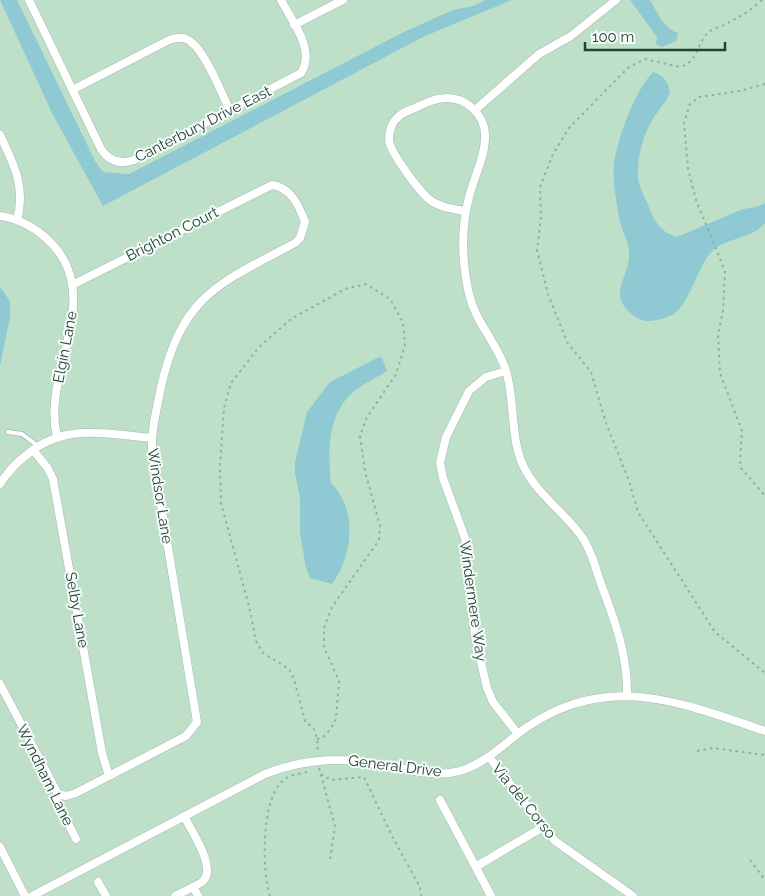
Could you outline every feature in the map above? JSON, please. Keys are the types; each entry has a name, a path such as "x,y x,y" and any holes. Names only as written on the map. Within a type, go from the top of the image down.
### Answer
{"street":[{"name":"Canterbury Drive East","path":"28,0 104,154 121,162 134,160 301,73 306,62 306,52 281,0"},
{"path":"294,25 342,0"},
{"path":"476,110 539,54 571,36 616,0"},
{"path":"72,90 169,40 183,38 189,40 198,49 230,111"},
{"path":"466,211 444,207 425,195 394,152 389,140 390,128 398,117 432,101 452,98 465,102 476,110 484,127 485,140 466,211 464,254 469,295 478,322 492,342 506,371 520,458 530,478 575,529 590,552 623,646 627,668 627,696"},
{"path":"0,135 19,178 21,201 17,220"},
{"name":"Windsor Lane","path":"110,776 186,736 194,728 198,715 152,451 152,438 167,361 179,330 193,309 220,284 300,238 304,222 298,208 285,188 272,185"},
{"name":"Brighton Court","path":"72,285 272,185"},
{"name":"Elgin Lane","path":"0,216 17,220 36,230 56,248 66,266 72,285 73,311 54,406 57,436"},
{"name":"Windermere Way","path":"506,371 486,377 469,390 443,444 440,463 443,478 468,551 475,636 487,688 493,702 518,734"},
{"path":"0,484 8,472 35,448 57,436 82,432 152,438"},
{"name":"Selby Lane","path":"35,448 53,479 102,752 110,776"},
{"name":"Wyndham Lane","path":"0,684 58,794 57,801 76,839"},
{"name":"General Drive","path":"32,896 265,774 292,764 318,760 354,759 437,774 465,770 489,757 518,734 548,715 576,704 605,697 627,696 664,699 765,731"},
{"name":"Via del Corso","path":"489,757 554,841 633,896"},
{"path":"58,794 66,796 76,793 110,776"},
{"path":"440,800 444,812 476,866 491,896"},
{"path":"175,896 193,887 206,877 208,866 184,816"},
{"path":"476,866 543,827"},
{"path":"0,847 25,896"},
{"path":"98,882 106,896"},
{"path":"193,887 198,896"}],"lane":[{"path":"8,432 22,434 35,448"}],"path":[{"path":"762,0 733,20 710,31 702,39 693,60 685,66 680,67 645,59 629,67 569,128 553,154 541,181 541,218 537,250 548,294 556,315 567,342 591,372 606,423 644,523 715,632 765,673"},
{"path":"765,84 740,91 699,97 690,104 684,123 688,168 704,221 721,255 725,271 723,311 718,334 720,373 742,431 740,461 742,468 765,496"},
{"path":"317,739 322,738 336,720 339,682 324,647 324,628 332,607 379,540 380,526 365,471 360,436 366,419 396,374 405,346 403,322 390,298 366,284 345,289 291,319 259,348 231,383 224,408 220,466 220,503 249,606 256,641 263,653 289,668 294,679 305,721 314,729 317,739 320,773 335,826 330,860"},
{"path":"697,751 713,748 765,755"},
{"path":"270,896 264,856 268,815 275,791 285,779 319,768"},
{"path":"320,773 331,780 364,777 420,886 421,896"},
{"path":"750,860 765,880"}],"green space":[{"path":"0,0 765,0 765,896 0,896"}],"water":[{"path":"0,0 17,0 95,161 103,172 129,174 404,32 453,10 473,6 485,0 512,0 423,37 103,206 53,115"},
{"path":"630,0 650,0 668,28 678,33 676,41 662,47 656,44 657,37"},
{"path":"653,72 665,80 670,93 653,118 645,135 639,157 638,178 656,222 667,233 677,237 743,209 765,203 765,223 754,232 718,246 707,257 688,296 677,311 665,318 647,321 634,316 625,308 621,300 621,285 627,269 629,251 619,218 614,185 614,165 619,142 628,116 646,80"},
{"path":"0,287 10,301 10,317 0,366"},
{"path":"379,357 382,358 387,371 351,394 337,413 333,424 329,459 331,483 340,494 346,506 349,519 349,533 348,547 344,560 332,584 310,578 306,568 300,533 300,498 295,473 295,462 307,412 330,382"}]}
